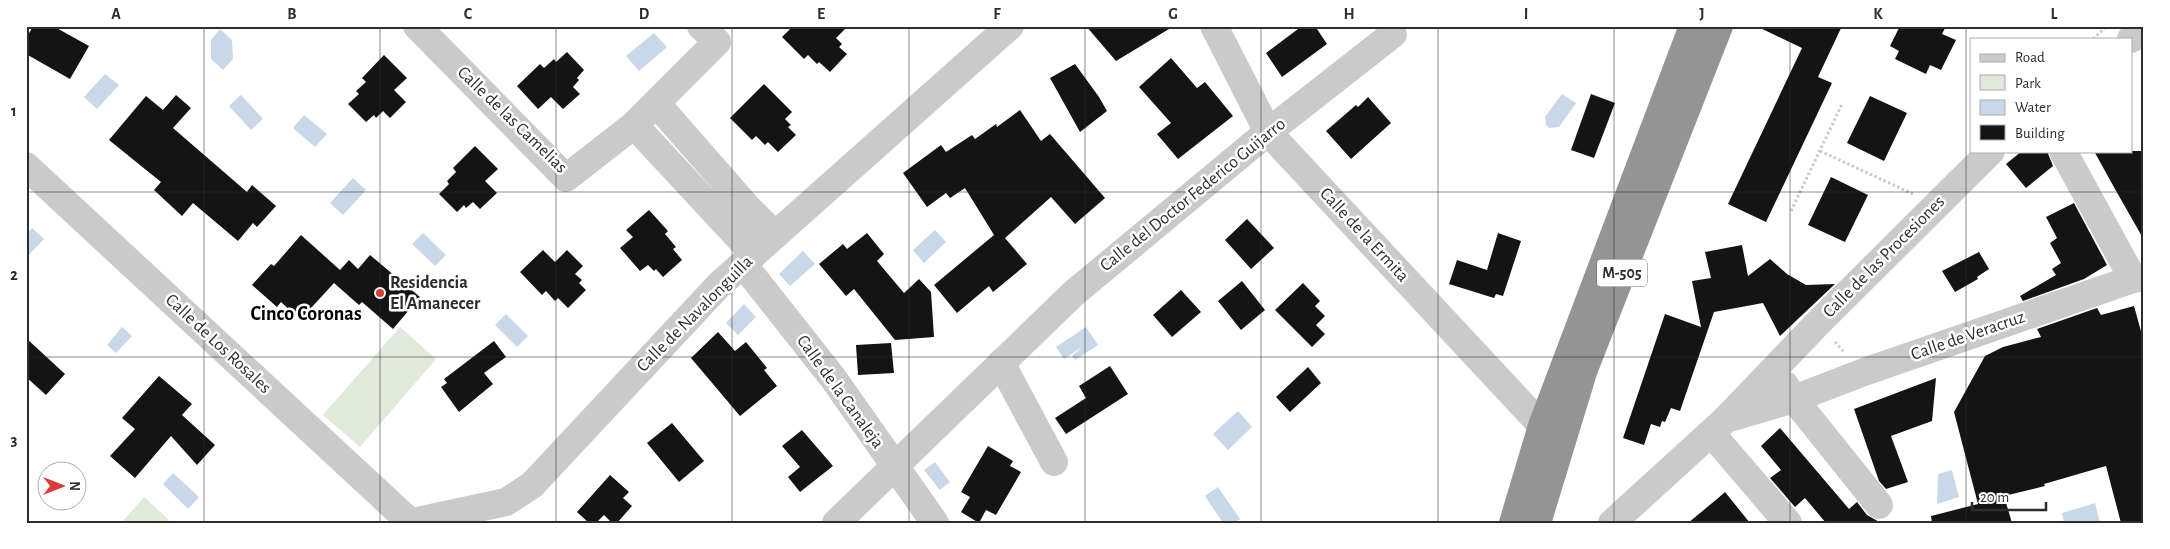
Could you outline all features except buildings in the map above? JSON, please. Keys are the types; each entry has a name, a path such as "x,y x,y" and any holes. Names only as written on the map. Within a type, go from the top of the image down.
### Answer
{"highway":[{"name":"M-505","path":"1513,523 1542,426 1694,26"},
{"name":"M-505","path":"1537,523 1584,369 1718,26"}],"street":[{"name":"Calle de las Camelias","path":"417,26 566,178 634,125 717,42 701,26"},
{"name":"Calle de Navalonguilla","path":"409,522 506,502 532,485 719,285 1010,26"},
{"name":"Calle de la Ermita","path":"1214,26 1268,132 1542,426"},
{"path":"2132,38 2144,30"},
{"name":"Calle del Doctor Federico Guijarro","path":"836,523 1074,293 1268,132 1393,34"},
{"path":"656,103 747,208 775,235"},
{"path":"634,125 748,259"},
{"name":"Calle de las Procesiones","path":"1779,364 1990,152"},
{"path":"2064,152 2138,278"},
{"name":"Calle de Los Rosales","path":"26,166 409,522"},
{"name":"Calle de la Canaleja","path":"748,259 935,523"},
{"name":"Calle de Veracruz","path":"1718,426 1864,372 2138,278"},
{"path":"1001,363 1054,462"},
{"path":"1779,364 1785,383 1794,399 1879,505"},
{"name":"Calle de Veracruz","path":"1612,523 1718,426 1779,364"},
{"path":"1718,426 1788,523"}],"path":[{"path":"2094,38 2105,28 2104,26"},
{"path":"1792,211 1842,104"},
{"path":"1820,151 1920,197 1932,210"},
{"path":"1817,324 1864,372"}],"green space":[{"path":"400,327 436,359 360,447 323,415"},
{"path":"144,497 169,520 167,523 121,523"}],"water":[{"path":"220,29 232,40 233,59 223,70 211,59 211,40"},
{"path":"654,33 667,47 639,71 626,56"},
{"path":"105,74 119,85 97,109 84,97"},
{"path":"1562,94 1576,103 1559,127 1549,128 1546,125 1545,117"},
{"path":"241,95 263,119 251,130 229,106"},
{"path":"304,115 327,134 315,147 293,128"},
{"path":"353,178 366,190 343,215 330,203"},
{"path":"32,228 44,239 26,258 26,234"},
{"path":"935,230 946,242 924,263 913,250"},
{"path":"423,233 446,255 435,266 412,244"},
{"path":"803,251 815,264 790,286 779,274"},
{"path":"744,304 756,317 738,335 726,323"},
{"path":"506,314 528,336 517,347 495,325"},
{"path":"122,327 132,336 116,353 107,345"},
{"path":"1086,327 1098,345 1075,360 1072,356 1082,347 1064,359 1056,347"},
{"path":"1238,411 1252,427 1228,450 1213,434"},
{"path":"935,462 950,482 940,490 924,470"},
{"path":"1952,470 1959,497 1937,504 1938,474"},
{"path":"173,473 199,497 188,509 163,484"},
{"path":"1218,487 1240,519 1234,523 1223,523 1205,496"},
{"path":"2095,503 2100,523 2064,523 2062,513"}],"place":[{"name":"Residencia El Amanecer","path":"380,293"}],"district":[{"name":"Cinco Coronas","path":"306,314"}]}
